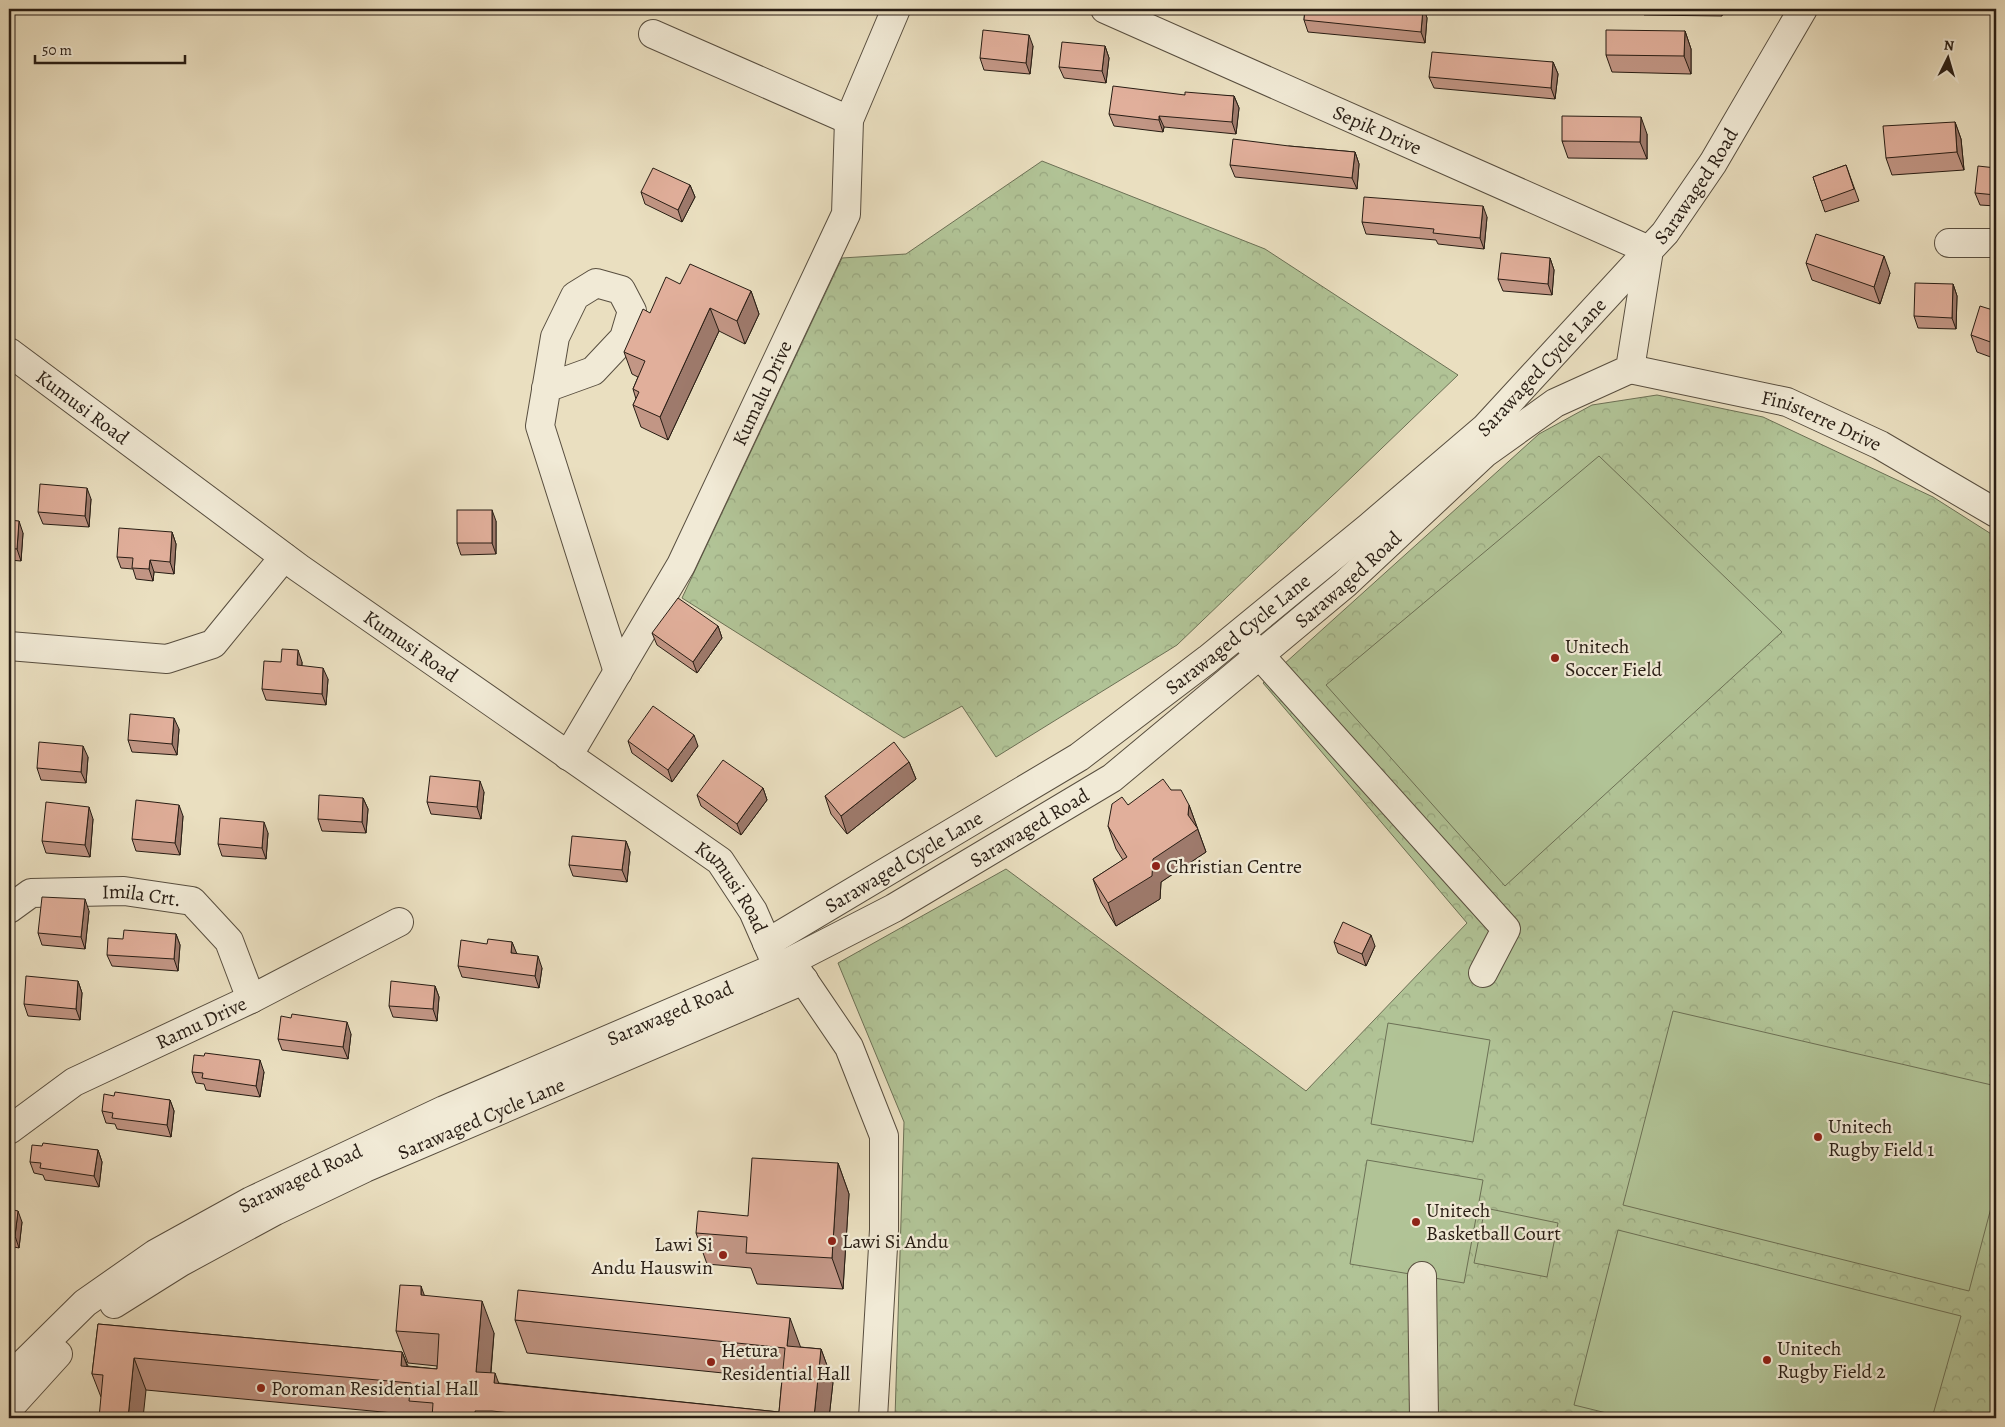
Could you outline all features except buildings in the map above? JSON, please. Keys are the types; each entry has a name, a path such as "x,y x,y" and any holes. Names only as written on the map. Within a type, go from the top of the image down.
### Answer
{"street":[{"name":"Kumalu Drive","path":"568,756 681,566 846,214 849,120 896,9"},
{"path":"1105,9 1649,250"},
{"name":"Sarawaged Road","path":"9,1378 85,1303 155,1254 251,1201 444,1110 785,963 894,908 1112,778 1345,584 1485,454 1555,403 1630,369 1649,250 1665,233 1713,163 1803,9"},
{"path":"653,34 849,120"},
{"path":"1949,243 1996,243"},
{"name":"Sarawaged Cycle Lane","path":"9,1408 35,1378 98,1314 181,1262 275,1211 785,963 1079,757 1240,633 1485,428 1649,250"},
{"name":"Kumusi Road","path":"9,352 284,557 720,861 785,963 849,1047 884,1136 884,1230 873,1418"},
{"name":"Finisterre Drive","path":"1630,369 1787,402 1880,445 1995,511"},
{"path":"546,388 540,426 618,672"},
{"path":"9,646 167,659 213,644 284,557"},
{"path":"1240,633 1506,929 1483,973"},
{"name":"Imila Crt.","path":"9,909 32,893 124,891 192,901 229,941 251,999"},
{"name":"Ramu Drive","path":"9,1130 74,1082 251,999 399,922"},
{"path":"1422,1276 1424,1418"}],"green space":[{"path":"1042,161 1265,249 1458,375 1177,645 996,757 962,706 904,738 682,598 842,258 906,254"},
{"path":"1657,395 1763,417 1933,497 1996,537 1996,1418 895,1418 904,1122 838,963 1006,869 1306,1091 1467,923 1263,683 1539,434 1592,405"},
{"name":"Unitech Soccer Field","path":"1599,456 1782,632 1505,886 1326,685"},
{"name":"Unitech Rugby Field 1","path":"1673,1011 1996,1086 1996,1189 1969,1291 1623,1205"},
{"path":"1388,1023 1490,1040 1473,1142 1371,1124"},
{"name":"Unitech Basketball Court","path":"1367,1160 1483,1180 1464,1283 1350,1264"},
{"path":"1485,1208 1558,1223 1547,1277 1474,1263"},
{"name":"Unitech Rugby Field 2","path":"1618,1230 1961,1316 1932,1418 1627,1418 1574,1405"}],"place":[{"name":"Unitech Soccer Field","path":"1555,658"},
{"name":"Christian Centre","path":"1156,866"},
{"name":"Unitech Rugby Field 1","path":"1818,1137"},
{"name":"Unitech Basketball Court","path":"1416,1222"},
{"name":"Lawi Si Andu","path":"832,1241"},
{"name":"Lawi Si Andu Hauswin","path":"723,1255"},
{"name":"Unitech Rugby Field 2","path":"1767,1360"},
{"name":"Hetura Residential Hall","path":"711,1362"},
{"name":"Poroman Residential Hall","path":"261,1388"}]}
